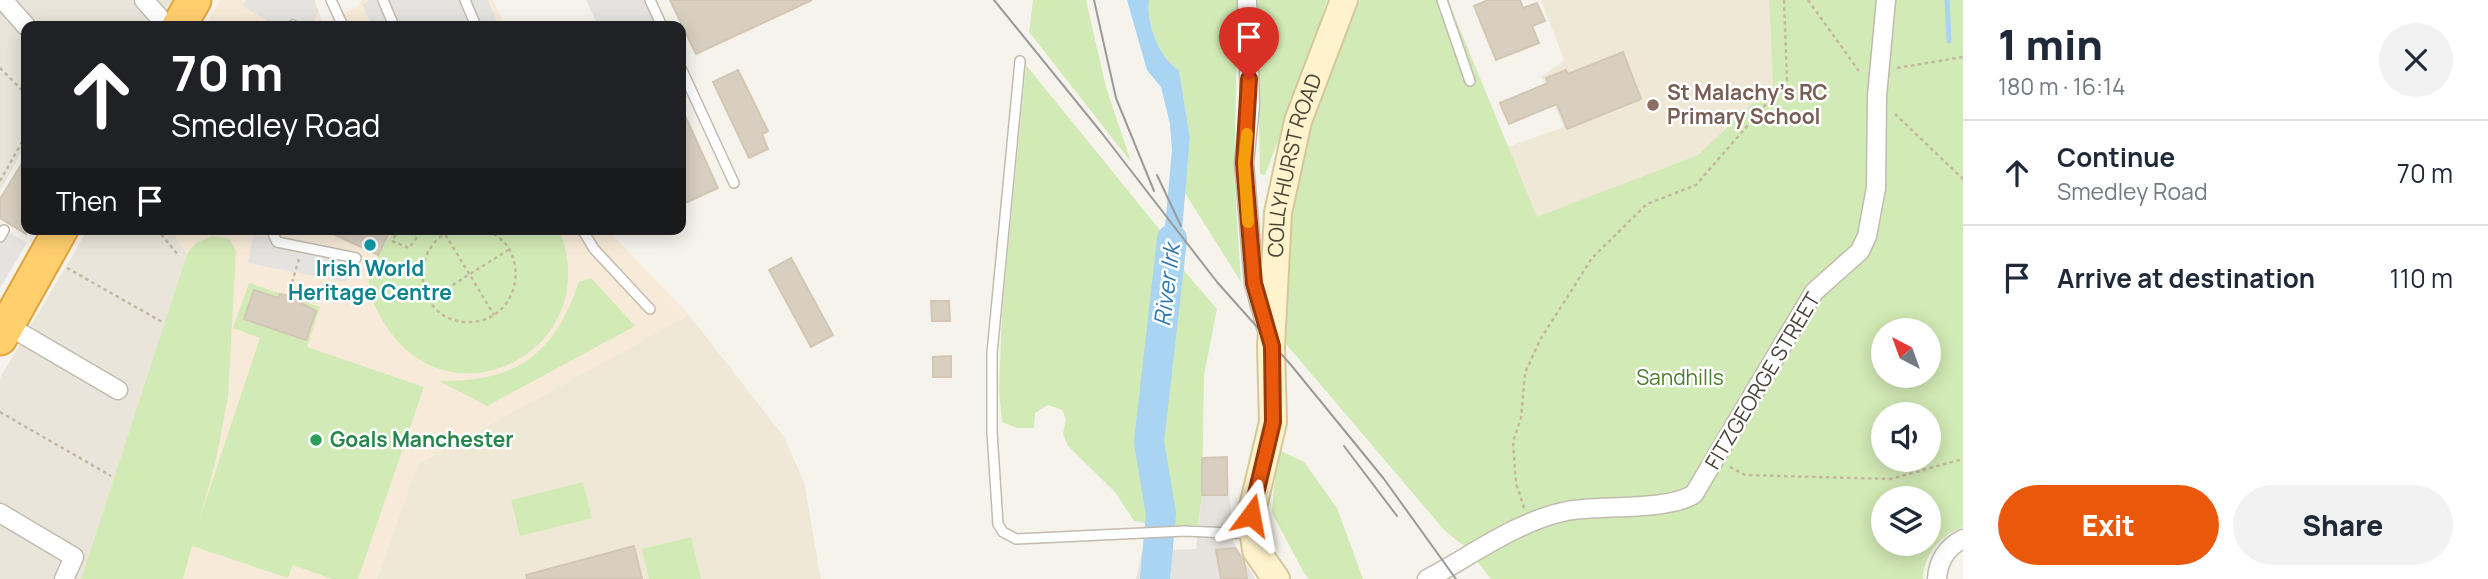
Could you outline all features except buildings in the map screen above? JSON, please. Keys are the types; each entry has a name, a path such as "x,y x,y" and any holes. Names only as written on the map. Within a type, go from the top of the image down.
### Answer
{"highway":[{"path":"182,21 194,0"},
{"path":"4,332 53,243"}],"street":[{"path":"3,0 22,21"},
{"path":"144,0 163,21"},
{"path":"1247,0 1250,105 1244,163 1254,283 1272,346"},
{"name":"COLLYHURST ROAD","path":"1276,579 1256,550 1251,515 1273,422 1272,346 1278,213 1298,121 1344,0"},
{"name":"FITZGEORGE STREET","path":"1427,579 1530,524 1566,512 1676,502 1694,494 1814,292 1860,251 1864,244 1876,188 1877,96 1886,0"},
{"path":"4,332 118,390"},
{"path":"0,513 74,557 64,579"},
{"path":"1937,579 1942,558 1963,539"}],"lane":[{"path":"331,0 341,21"},
{"path":"383,0 392,21"},
{"path":"465,0 474,21"},
{"path":"650,0 660,21"},
{"path":"1442,0 1469,81"},
{"path":"1020,61 992,353 992,432 998,524 1003,532 1016,539 1185,531 1254,535"},
{"path":"686,79 734,183"},
{"path":"274,235 277,242 356,258"},
{"path":"586,235 594,249 650,309"}],"path":[{"path":"1530,524 1516,483 1513,442 1521,418 1525,373 1540,340 1592,258 1647,204 1696,185 1787,80 1784,0"},
{"path":"1808,0 1877,96 1963,179"},
{"path":"1879,71 1963,57"},
{"path":"0,68 21,89"},
{"path":"0,181 21,144"},
{"path":"162,235 177,255"},
{"path":"395,235 392,240 410,248 418,235"},
{"path":"440,235 425,257 421,272 429,300 440,313 454,320 470,322 494,315 510,300 516,285 517,269 510,249 493,235"},
{"path":"446,235 494,315"},
{"path":"53,243 164,323"},
{"path":"288,296 301,247"},
{"path":"429,300 510,249"},
{"path":"0,412 111,476"},
{"path":"1745,475 1890,479 1963,459"}],"shaded area":[{"path":"0,0 173,0 161,21 21,21 21,153 0,191"},
{"path":"220,0 315,0 322,21 208,21"},
{"path":"246,0 314,0 318,11 315,21 268,21 243,6"},
{"path":"362,0 493,0 503,21 329,21 358,6"},
{"path":"370,0 488,0 497,21 370,21 362,4"},
{"path":"586,0 646,0 656,21 596,21"},
{"name":"St Malachy's RC Primary School","path":"1541,0 1769,0 1773,84 1698,155 1537,218 1508,147 1564,127 1541,77 1564,60"},
{"path":"0,227 27,243 0,288"},
{"path":"84,235 175,235 187,254 81,579 0,579 0,378"},
{"path":"175,235 614,235 689,315 419,463 377,579 81,579 187,254"},
{"path":"253,236 286,239 353,253 346,282 248,263"},
{"path":"689,315 784,437 804,482 821,579 377,579 418,464"},
{"path":"1227,457 1233,541 1255,579 1136,579 1142,551 1196,549 1202,495 1202,458"}],"green space":[{"path":"1033,0 1086,0 1106,87 1131,162 1029,32"},
{"path":"1149,0 1238,0 1234,175 1241,282 1185,193 1190,138 1179,70 1165,57 1155,39"},
{"path":"1257,0 1327,0 1304,73 1265,175 1260,174"},
{"name":"Sandhills","path":"1360,0 1448,0 1537,217 1698,155 1773,84 1769,0 1963,0 1963,527 1941,539 1941,486 1871,486 1871,556 1929,556 1923,579 1491,579 1467,548 1445,531 1286,344 1289,225 1305,137"},
{"path":"1026,65 1164,235 1143,440 1154,525 1134,521 1115,492 1068,446 1063,434 1066,419 1062,410 1048,405 1035,413 1034,428 1017,428 1002,422 999,390 1002,313"},
{"path":"391,235 560,235 568,272 561,310 542,341 514,362 480,373 445,370 411,354 383,321 373,299 369,276 376,258"},
{"path":"212,236 230,239 236,251 228,397 215,464 199,521 260,338 233,328 249,283 320,307 307,347 424,387 358,579 332,579 293,565 288,578 192,546 183,579 81,579 187,254 196,243"},
{"path":"1179,265 1217,309 1204,375 1202,495 1198,525 1168,526 1158,442 1168,325"},
{"path":"591,278 635,326 487,406 439,381 490,376 529,359 558,328 579,282"},
{"path":"1277,449 1304,462 1337,508 1363,579 1309,579 1304,573 1272,513"},
{"path":"583,482 592,518 520,536 511,500"},
{"path":"691,537 701,579 649,579 642,549"}],"water":[{"path":"1127,0 1149,0 1155,39 1165,57 1179,70 1190,138 1179,265 1174,285 1161,271 1172,150 1170,124 1161,87 1147,70"}],"waterway":[{"path":"1947,0 1949,41"},
{"name":"River Irk","path":"1155,579 1161,514 1149,442 1172,239"}],"tram line":[{"path":"994,0 1217,282 1291,365 1384,479 1456,579"},
{"path":"1094,0 1116,98 1154,191"},
{"path":"1157,175 1181,226"},
{"path":"1344,446 1397,516"}],"slow traffic":[{"path":"1247,134 1244,163 1248,222"}],"place":[{"name":"St Malachy's RC Primary School","path":"1653,105"},
{"name":"Irish World Heritage Centre","path":"370,245"},
{"name":"Goals Manchester","path":"316,440"}],"route":[{"path":"1249,79 1250,105 1244,163 1254,283 1272,346 1273,422 1251,515"}]}
